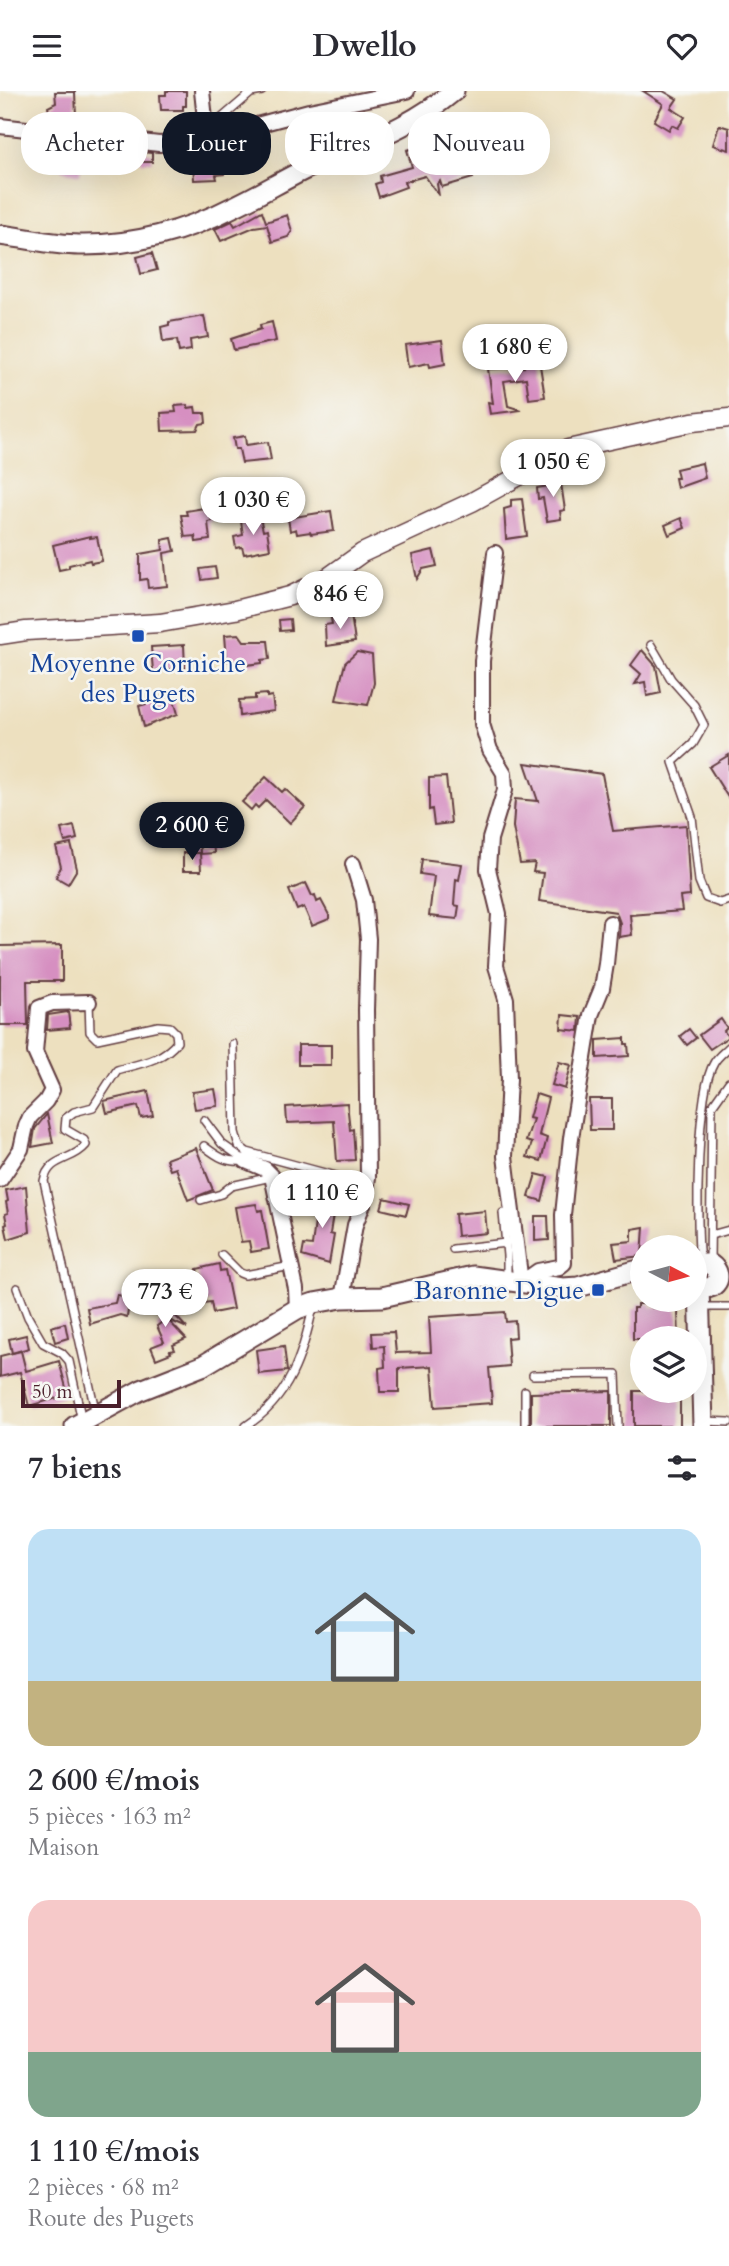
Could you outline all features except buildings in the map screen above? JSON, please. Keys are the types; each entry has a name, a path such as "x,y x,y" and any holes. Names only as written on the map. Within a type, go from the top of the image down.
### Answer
{"main road":[{"path":"0,235 55,244 107,244 146,238 194,224 236,206 300,171 391,133 425,114 454,91"},
{"path":"85,1421 141,1390 202,1366 305,1306 342,1298 382,1297 473,1276 545,1287 578,1287 630,1272"},
{"path":"705,1326 707,1276"},
{"path":"703,1403 703,1424"}],"street":[{"path":"202,91 204,112"},
{"path":"271,121 309,110 407,91"},
{"path":"0,126 145,144 162,143"},
{"path":"0,635 160,623 235,610 290,596 327,578 362,553 472,502 568,449 692,422 729,418"},
{"path":"495,553 482,661 482,724 490,750 504,773 505,790 490,839 488,869 499,914 496,966 506,999 509,1079 505,1156 514,1282 538,1272 559,1268 564,1263 563,1215 571,1138 591,1015 602,988 610,923"},
{"path":"342,1298 355,1225 365,1199 369,1177 366,1010 368,939 364,901 353,864"},
{"path":"0,1180 21,1149 30,1117 46,1101 52,1090 36,1052 39,1009 52,1003 89,1002"},
{"path":"246,1161 265,1169 272,1176 296,1289 305,1306"}],"lane":[{"path":"229,112 251,92 262,91"},
{"path":"651,645 671,680 694,705 704,725 693,744 673,762 692,817 699,881 706,898 720,903 729,900"},
{"path":"85,1421 44,1181 50,1166 81,1151 86,1145 84,1140 65,1129 66,1118 74,1112 93,1107 117,1070 153,1059 171,1050 177,1042 176,1033 170,1027 158,1026 97,1039 90,1032 89,1002"},
{"path":"233,1044 234,1132 239,1146 247,1152 347,1179 359,1185 365,1199"},
{"path":"697,1235 703,1094 714,1062 729,1047"},
{"path":"707,1276 712,1106 729,1083"},
{"path":"204,1120 222,1144 246,1161"},
{"path":"204,1146 220,1159 246,1161"},
{"path":"201,1200 221,1194 231,1186 272,1176"},
{"path":"503,1213 514,1282"},
{"path":"710,1235 729,1230"},
{"path":"453,1249 506,1243"},
{"path":"222,1255 245,1275 291,1266"},
{"path":"17,1288 28,1317 43,1343 62,1353 69,1361 85,1421"},
{"path":"246,1426 264,1415 290,1381 306,1341 305,1306"},
{"path":"708,1307 729,1307"},
{"path":"533,1375 616,1374 618,1426"},
{"path":"524,1426 525,1391"},
{"path":"703,1424 729,1422"}],"place":[{"name":"Moyenne Corniche des Pugets","path":"138,636"},
{"name":"Baronne Digue","path":"598,1290"}]}
